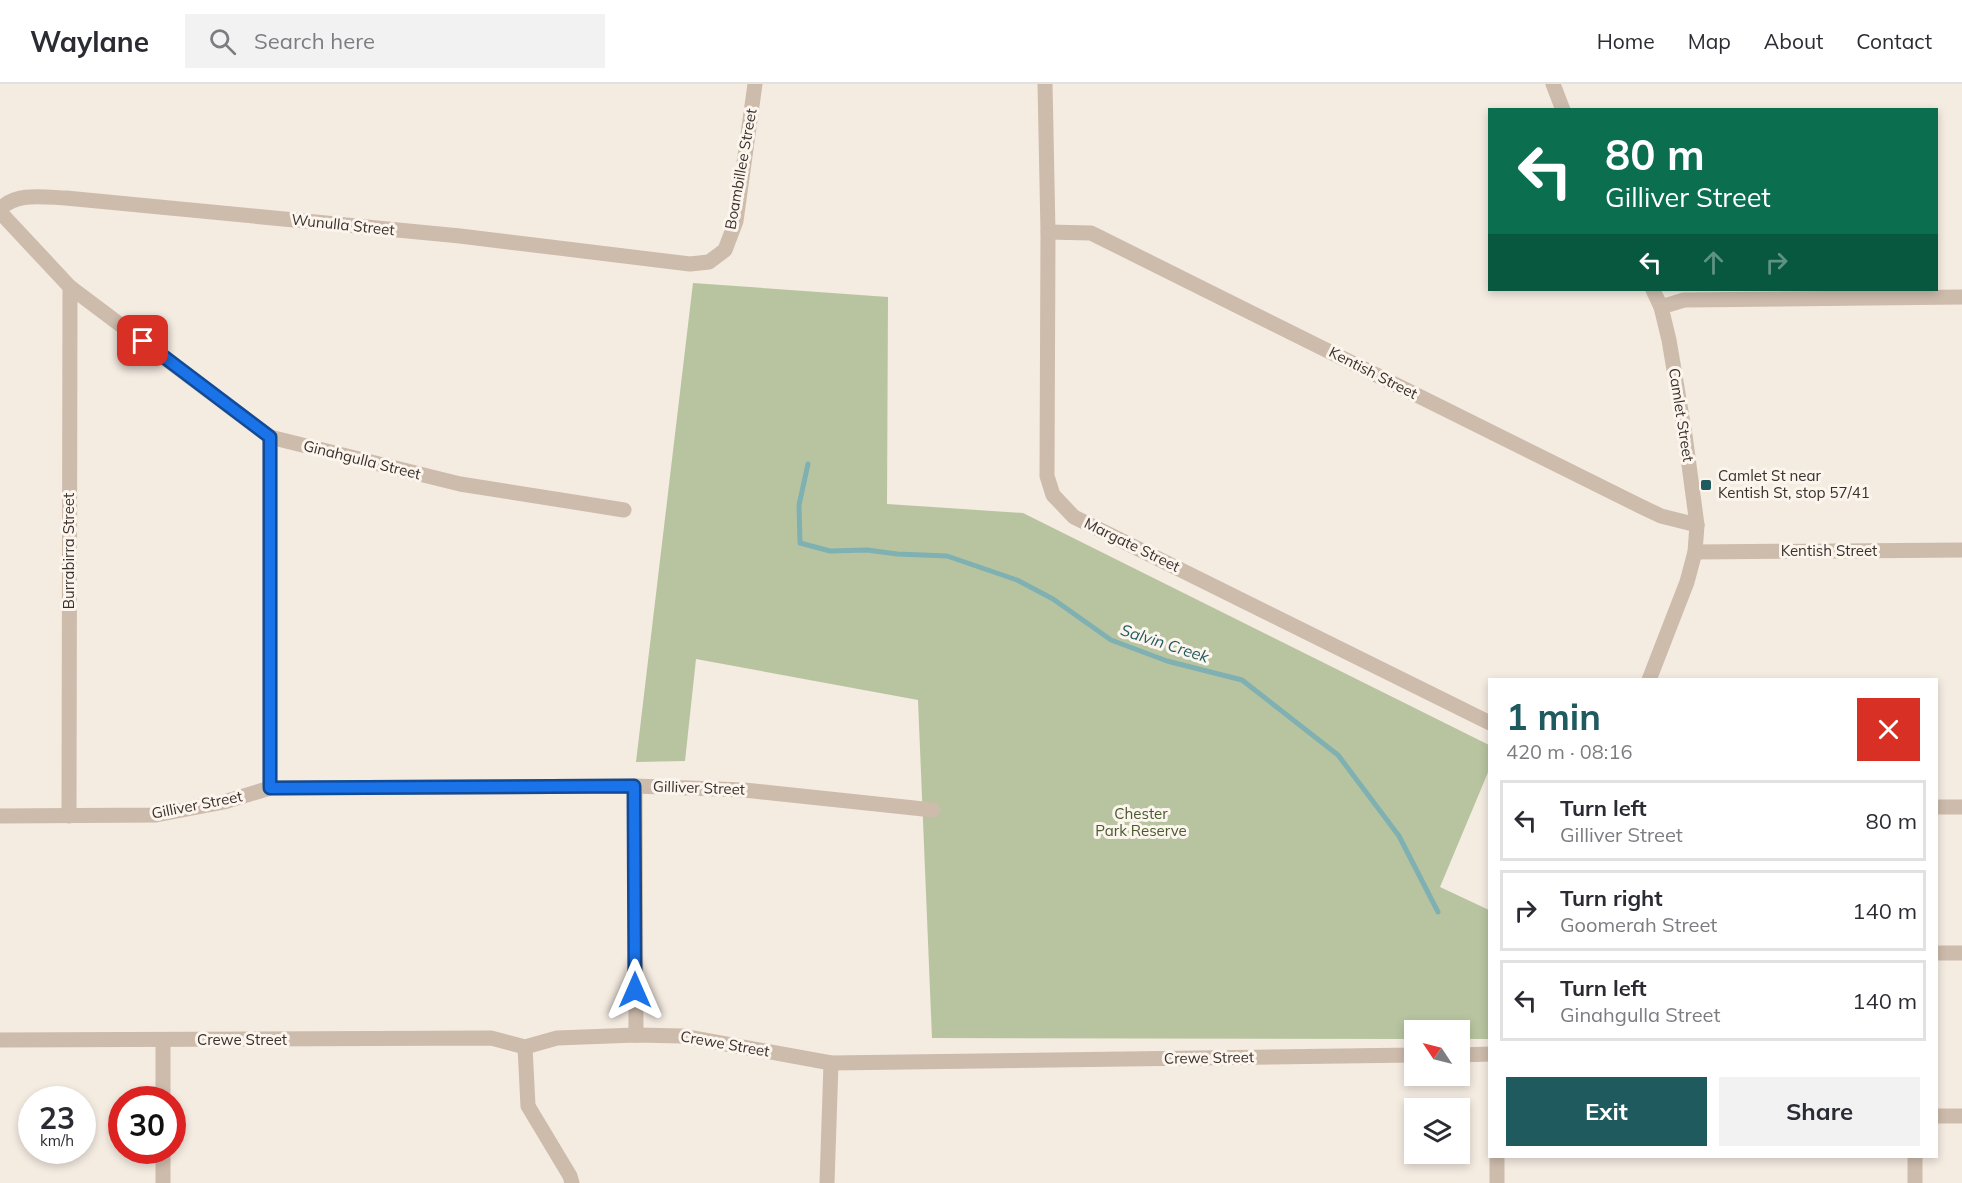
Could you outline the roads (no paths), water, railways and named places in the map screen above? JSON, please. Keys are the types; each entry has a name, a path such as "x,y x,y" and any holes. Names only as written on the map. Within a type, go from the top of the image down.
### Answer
{"street":[{"name":"Boambillee Street","path":"690,264 709,262 725,250 735,221 755,84"},
{"name":"Margate Street","path":"1045,84 1048,232 1047,476 1053,495 1074,517 1488,722"},
{"path":"1553,84 1562,108"},
{"name":"Wunulla Street","path":"0,210 7,202 23,197 66,198 460,236 690,264"},
{"name":"Ginahgulla Street","path":"0,210 70,286 270,437 460,484 624,510"},
{"name":"Kentish Street","path":"1048,232 1091,232 1640,506 1661,516 1697,525"},
{"name":"Burrabirra Street","path":"69,816 70,286"},
{"name":"Camlet Street","path":"1649,678 1687,582 1695,552 1697,525 1685,435 1662,307 1654,291"},
{"path":"1662,307 1684,300 1962,297"},
{"path":"270,437 270,788"},
{"name":"Kentish Street","path":"1695,552 1962,550"},
{"path":"634,786 636,1035"},
{"name":"Gilliver Street","path":"0,816 156,815 224,802 270,788 634,786 744,790 933,810"},
{"path":"1938,807 1962,807"},
{"path":"1938,953 1962,953"},
{"name":"Crewe Street","path":"0,1040 491,1038 525,1047 557,1038 682,1036 831,1062 1404,1055"},
{"path":"163,1040 163,1086"},
{"path":"525,1047 528,1106 572,1183"},
{"path":"1470,1054 1488,1054"},
{"path":"827,1183 831,1062"},
{"path":"1938,1116 1962,1116"},
{"path":"1497,1158 1497,1183"},
{"path":"1915,1158 1915,1183"},
{"path":"163,1164 163,1183"}],"waterway":[{"name":"Salvin Creek","path":"808,464 799,505 800,543 830,551 867,550 947,556 1017,580 1053,599 1111,640 1167,661 1242,680 1338,755 1399,836 1438,912"}],"place":[{"name":"Camlet St near Kentish St, stop 57/41","path":"1706,485"}],"park label":[{"name":"Chester Park Reserve","path":"1141,822"}]}
